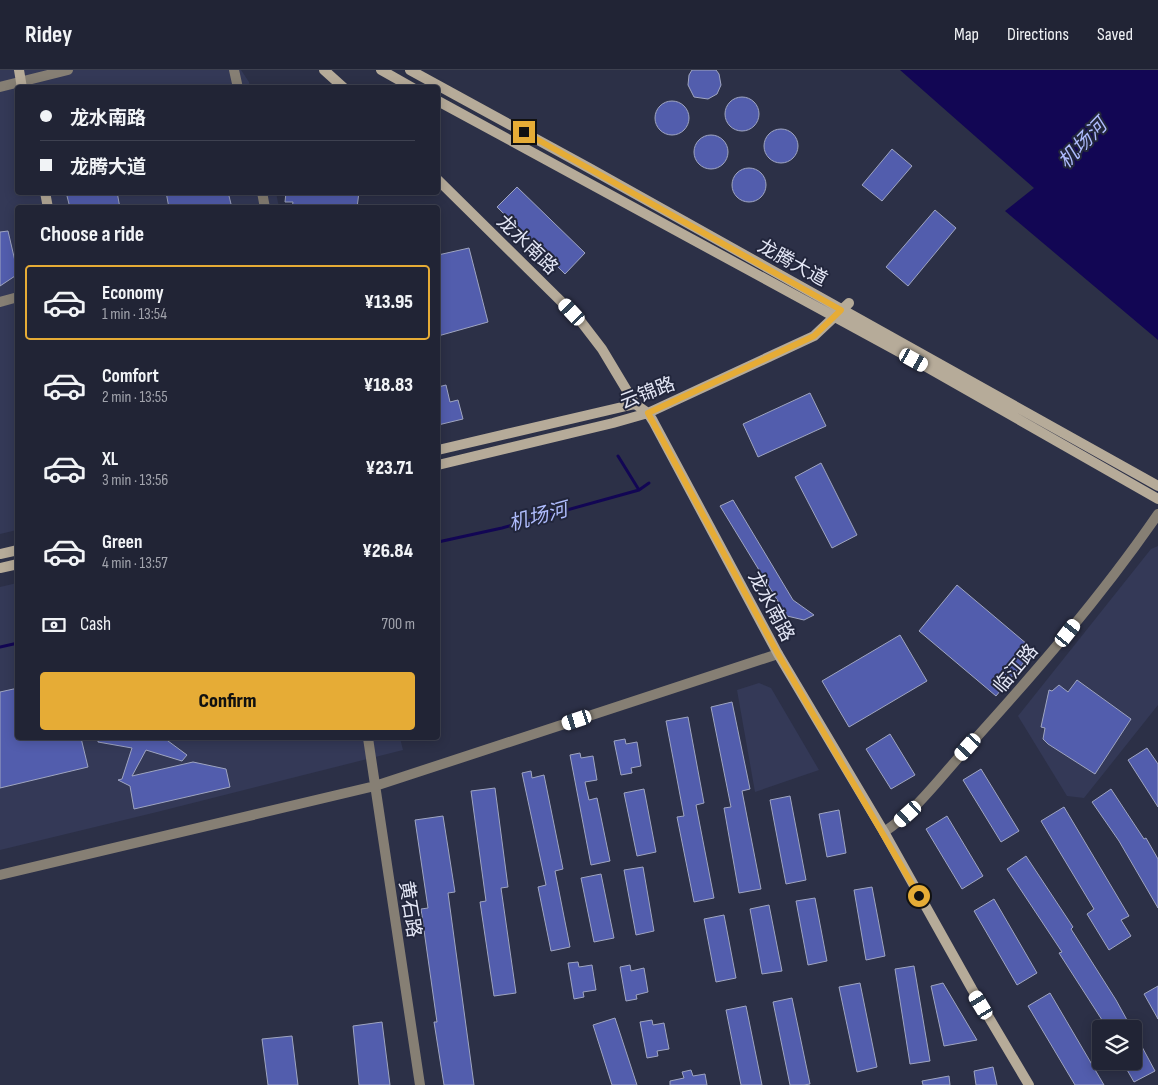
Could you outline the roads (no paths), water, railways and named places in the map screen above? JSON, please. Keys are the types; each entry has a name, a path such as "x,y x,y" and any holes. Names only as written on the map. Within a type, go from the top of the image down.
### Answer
{"main road":[{"path":"18,70 22,85"},
{"path":"324,70 341,85"},
{"path":"382,70 408,85"},
{"name":"龙腾大道","path":"410,70 437,85"},
{"name":"龙腾大道","path":"440,86 1158,486"},
{"name":"龙腾大道","path":"440,102 841,310 925,366 1158,499"},
{"name":"龙水南路","path":"440,182 579,319 602,349 635,404 648,413 778,654 884,832 972,989 1029,1085"},
{"name":"云锦路","path":"440,465 648,413 814,336 841,310"},
{"name":"云锦路","path":"440,450 635,404"},
{"path":"0,554 15,551"},
{"path":"0,568 15,565"}],"street":[{"path":"22,85 68,70"},
{"path":"234,70 237,85"},
{"path":"0,87 15,86"},
{"path":"0,302 15,299"},
{"name":"临江路","path":"884,832 908,814 1068,633 1158,514"},
{"path":"0,875 375,786 778,654"},
{"name":"黄石路","path":"368,740 420,1085"}],"water":[{"path":"900,70 1158,70 1158,340 1005,211 1034,188"}],"waterway":[{"name":"机场河","path":"618,456 639,490"},
{"name":"机场河","path":"440,542 502,528 639,490 649,483"},
{"name":"机场河","path":"0,647 15,644"}]}
